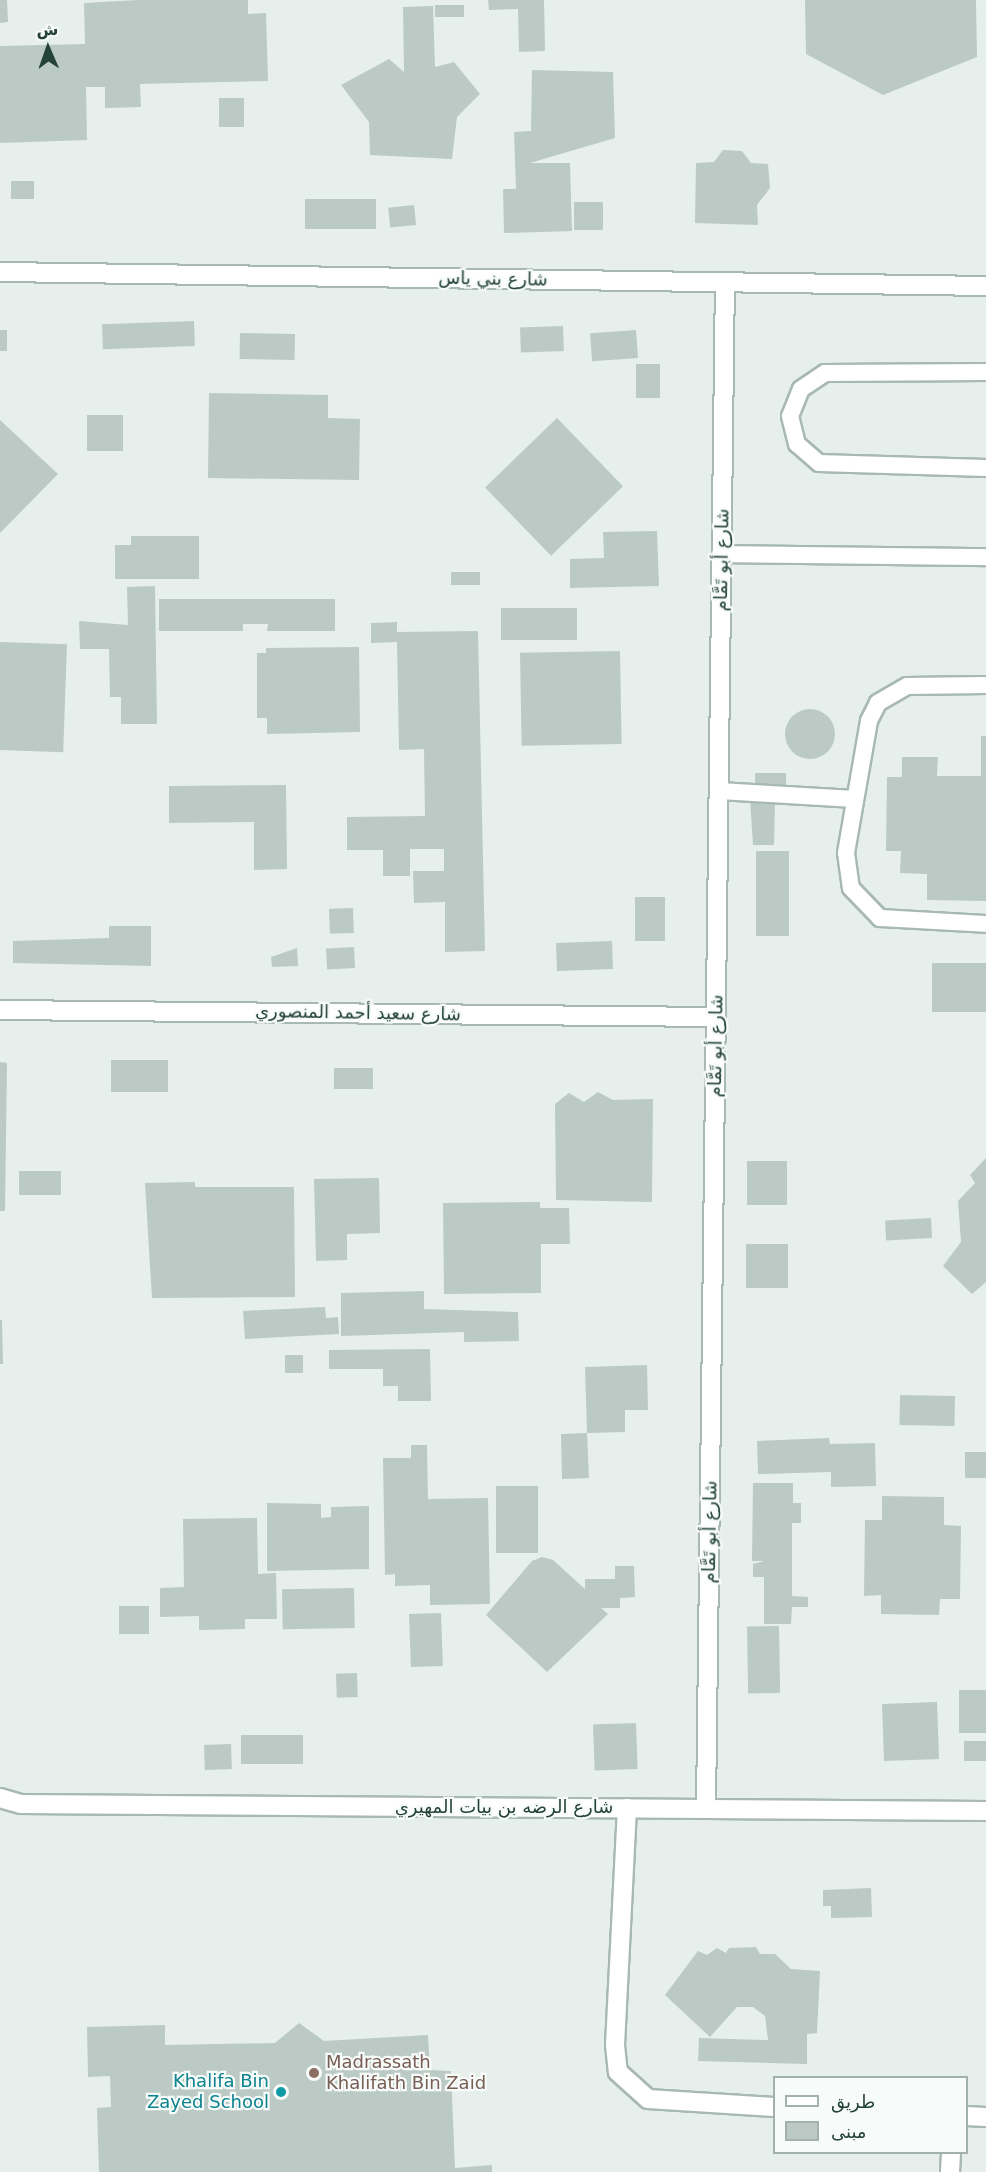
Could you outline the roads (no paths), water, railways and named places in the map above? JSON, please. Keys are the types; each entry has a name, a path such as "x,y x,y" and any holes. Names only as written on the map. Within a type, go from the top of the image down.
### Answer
{"street":[{"name":"شارع بني ياس","path":"0,272 986,286"},
{"name":"شارع أبو تَمَّام","path":"706,1809 725,283"},
{"name":"شارع سعيد أحمد المنصوري","path":"0,1010 716,1017"},
{"name":"شارع الرضه بن بيات المهيري","path":"0,1798 21,1804 986,1810"},
{"name":"شارع الرضه بن بيات المهيري","path":"0,1810 21,1804"},
{"path":"627,1808 615,2045 618,2072 648,2099 773,2107"},
{"path":"968,2116 986,2117"},
{"path":"950,2172 951,2154"}],"lane":[{"path":"986,372 825,374 801,389 790,416 797,444 819,463 986,468"},
{"path":"722,554 986,557"},
{"path":"986,685 907,686 885,695 869,721 855,799 847,876 867,911 894,922 986,924"},
{"path":"719,791 855,799"}],"place":[{"name":"Madrassath Khalifath Bin Zaid","path":"314,2073"},
{"name":"Khalifa Bin Zayed School","path":"281,2092"}]}
